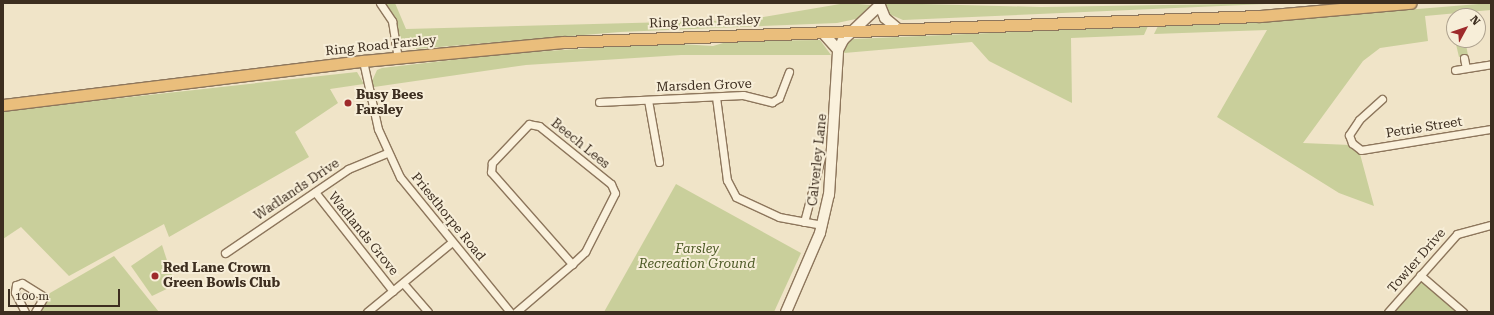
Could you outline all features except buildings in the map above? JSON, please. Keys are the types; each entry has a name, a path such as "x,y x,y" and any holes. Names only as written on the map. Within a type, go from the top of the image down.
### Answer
{"highway":[{"name":"Ring Road Farsley","path":"3,105 398,57 563,42 822,32 854,29 1260,16 1410,3"}],"main road":[{"path":"822,32 838,50 854,29 879,5 896,28"},
{"name":"Calverley Lane","path":"786,312 822,225 829,195 838,50"}],"street":[{"path":"380,3 392,21 398,57"},
{"path":"1464,58 1466,68"},
{"name":"Priesthorpe Road","path":"363,61 387,154 411,194 510,312"},
{"path":"1454,70 1491,64"},
{"name":"Marsden Grove","path":"599,102 743,95 772,102 779,98 789,72"},
{"path":"716,97 731,190 748,204 779,217 822,225"},
{"name":"Petrie Street","path":"1382,99 1359,120 1349,134 1352,143 1361,150 1491,129"},
{"path":"648,100 659,162"},
{"name":"Beech Lees","path":"516,312 572,264 595,236 614,198 615,189 539,126 529,124 492,163 491,172 572,264"},
{"name":"Wadlands Drive","path":"225,253 348,170 387,154"},
{"path":"804,222 822,154"},
{"name":"Wadlands Grove","path":"315,192 393,291"},
{"name":"Towler Drive","path":"1388,312 1457,234 1491,225"},
{"path":"367,312 452,242"},
{"path":"1420,275 1463,312"},
{"path":"25,312 15,292 16,285 22,283 44,297 35,312"},
{"path":"403,283 428,312"}],"green space":[{"path":"386,3 395,3 406,29 746,20 846,3 871,5 865,17 837,23 620,32 415,49 403,44"},
{"path":"883,3 1041,7 1291,3 903,20 889,14"},
{"path":"1491,3 1491,10 1486,10 1486,8 1446,8 1446,14 1425,16 1428,41 1380,48 1363,61 1303,143 1350,145 1360,154 1374,206 1339,193 1217,117 1267,30 1154,34 1158,26 1258,22"},
{"path":"1148,26 1144,35 1071,38 1072,103 989,61 972,42 844,53 845,46 853,39"},
{"path":"820,40 831,55 681,55 526,65 374,87 372,81 377,70 382,68 504,54 663,43 713,46 730,41"},
{"path":"1457,48 1467,48 1468,55 1459,57"},
{"path":"357,72 364,84 330,89 338,103 295,132 309,157 169,237 164,224 69,276 21,227 3,239 3,111"},
{"name":"Farsley Recreation Ground","path":"676,184 801,253 774,312 604,312"},
{"name":"Red Lane Crown Green Bowls Club","path":"162,245 175,285 152,296 131,266"},
{"path":"114,256 159,312 39,312 50,293"},
{"path":"1421,281 1457,312 1394,312"}],"place":[{"name":"Busy Bees Farsley","path":"348,103"},
{"name":"Red Lane Crown Green Bowls Club","path":"155,276"}]}
